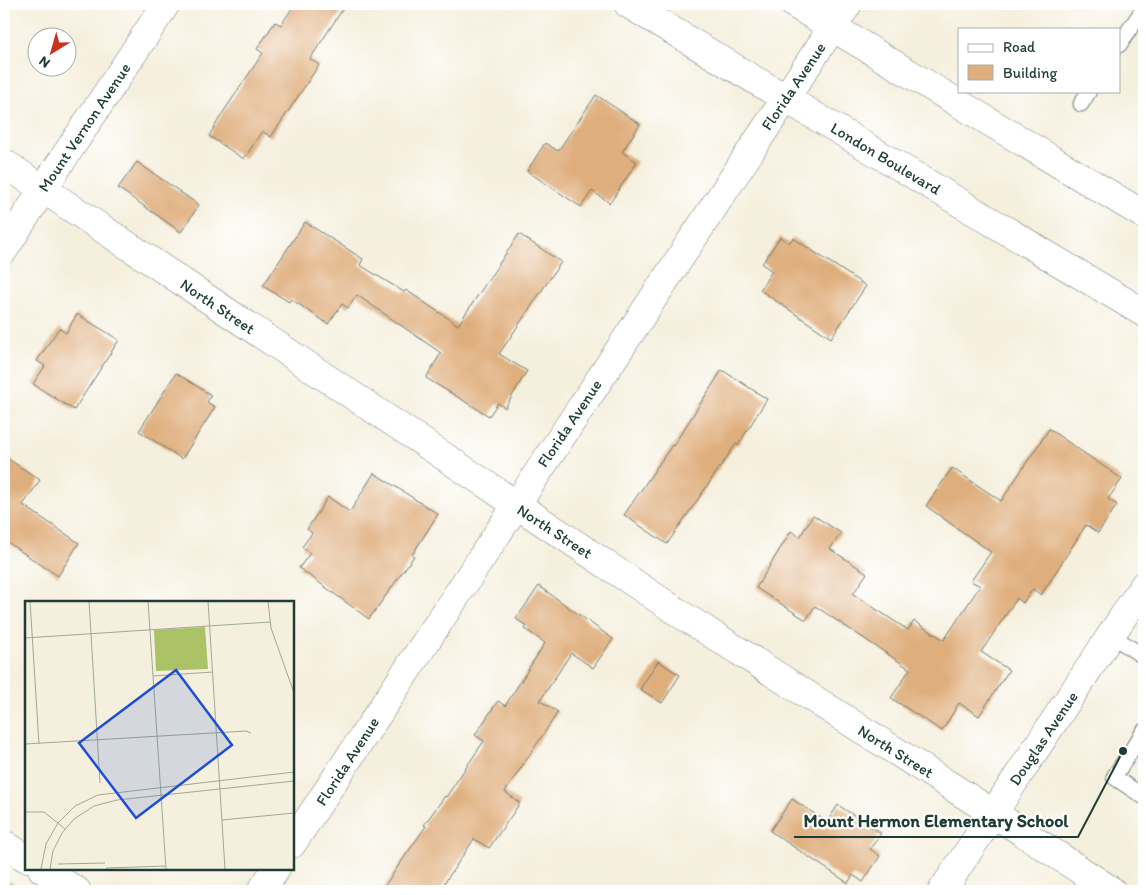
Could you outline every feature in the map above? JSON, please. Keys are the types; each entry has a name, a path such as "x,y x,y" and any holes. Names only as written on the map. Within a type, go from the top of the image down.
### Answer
{"street":[{"name":"Mount Vernon Avenue","path":"4,250 166,4"},
{"name":"London Boulevard","path":"628,4 1144,313"},
{"path":"794,4 1144,215"},
{"name":"Florida Avenue","path":"294,841 848,4"},
{"name":"North Street","path":"4,163 682,615 993,812 1112,891"},
{"name":"Douglas Avenue","path":"942,891 1144,585"},
{"path":"4,844 25,857"},
{"path":"44,870 77,891"},
{"path":"261,891 275,870"}],"lane":[{"path":"1120,44 1144,8"},
{"path":"1111,635 1144,657"},
{"path":"1144,731 1114,777 1144,797"}],"green space":[{"path":"4,879 23,891 4,891"}],"building":[{"path":"295,4 346,4 310,59 319,65 271,137 262,131 244,159 209,136 263,53 257,49 275,22 281,25"},
{"path":"596,95 640,124 622,152 637,162 610,203 592,191 581,207 527,171 545,143 558,151"},
{"path":"137,162 199,205 181,232 118,188"},
{"path":"305,222 363,259 360,265 404,292 406,290 458,325 519,234 561,262 499,354 527,371 505,408 498,403 489,416 426,378 441,353 357,295 348,308 342,304 328,324 291,299 289,302 263,286"},
{"path":"780,237 789,243 793,238 866,286 831,338 760,290 772,271 762,264"},
{"path":"77,314 119,340 74,410 33,384 45,366 37,361 59,328 66,333"},
{"path":"722,370 767,399 738,445 736,444 667,544 624,515 673,446"},
{"path":"176,373 211,395 207,402 215,407 182,459 139,431"},
{"path":"1049,429 1122,479 1108,499 1117,505 1098,533 1086,525 1041,595 1033,589 1023,603 1017,598 981,652 1009,670 979,716 959,703 942,731 891,698 910,669 815,606 806,620 756,588 791,531 800,537 813,515 841,533 830,549 867,573 853,594 908,630 914,621 944,640 980,586 971,581 991,552 926,506 952,468 1001,501"},
{"path":"4,456 40,480 23,505 79,543 58,576 4,540"},
{"path":"374,473 438,514 412,555 414,556 369,619 299,568 310,553 302,547 312,533 307,529 328,497 350,512"},
{"path":"539,586 613,639 593,668 571,653 540,701 558,712 505,792 520,803 489,848 474,839 439,891 381,891 426,826 424,825 446,797 484,741 475,735 498,701 505,706 545,643 525,629 527,626 516,619"},
{"path":"658,661 680,675 662,703 640,689"},
{"path":"792,799 827,822 838,805 881,833 870,849 880,856 863,882 853,875 848,883 770,831"}],"place":[{"name":"Mount Hermon Elementary School","path":"1123,751"}]}
